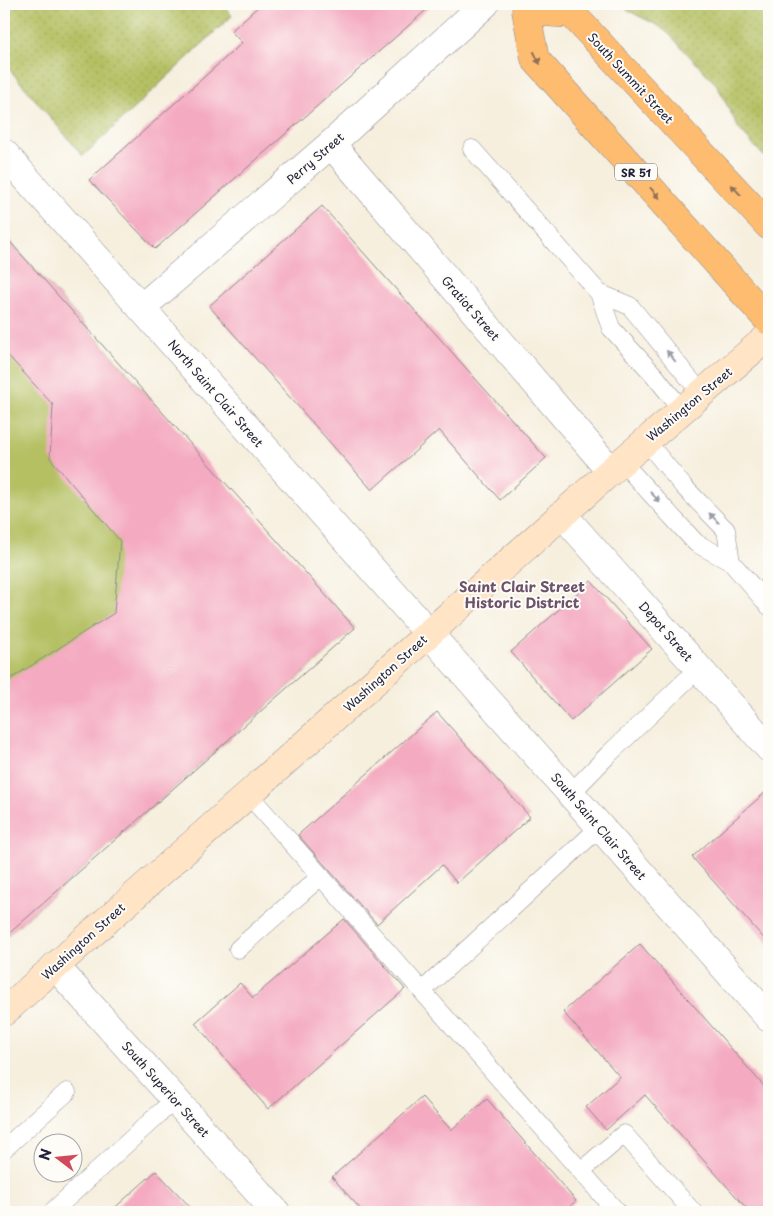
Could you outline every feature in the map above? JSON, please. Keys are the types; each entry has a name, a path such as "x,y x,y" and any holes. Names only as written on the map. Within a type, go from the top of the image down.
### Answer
{"main road":[{"name":"South Summit Street","path":"769,226 572,14 522,8 535,59 769,321"}],"street":[{"name":"Perry Street","path":"141,308 331,144 485,4"},
{"name":"Gratiot Street","path":"331,144 616,466"},
{"name":"North Saint Clair Street","path":"4,153 429,634"},
{"name":"Washington Street","path":"4,1012 616,466 769,336"},
{"name":"Depot Street","path":"563,515 769,748"},
{"name":"South Saint Clair Street","path":"429,634 769,1018"},
{"name":"South Superior Street","path":"55,966 276,1212"}],"lane":[{"path":"472,149 599,293 611,328 655,376 692,402"},
{"path":"599,293 630,306 692,402"},
{"path":"646,442 684,487 726,530 731,562"},
{"path":"616,466 696,543 731,562 769,606"},
{"path":"570,794 699,668"},
{"path":"248,794 617,1212"},
{"path":"422,991 600,827"},
{"path":"238,949 320,876"},
{"path":"4,1149 67,1092"},
{"path":"52,1212 175,1099"},
{"path":"581,1171 624,1134 693,1212"}],"green space":[{"path":"4,4 223,4 232,16 83,156 4,63"},
{"path":"621,4 769,4 769,162 739,129 717,85 669,34 659,26 627,10"},
{"path":"4,235 151,399 85,459 260,523 355,628 4,938"}],"building":[{"path":"261,4 433,4 155,249 89,180 242,43 231,31"},
{"path":"322,206 546,458 500,500 439,430 372,490 209,306"},
{"path":"4,235 355,628 4,938 4,683 114,613 120,541 50,458 53,405 4,351"},
{"path":"591,581 652,649 571,721 511,652"},
{"path":"437,712 530,817 457,883 442,865 377,924 298,835"},
{"path":"769,789 769,944 692,857"},
{"path":"344,919 405,989 268,1109 195,1023 240,983 253,998"},
{"path":"640,944 769,1092 769,1212 750,1212 645,1095 606,1130 586,1107 620,1077 563,1012"},
{"path":"422,1097 451,1130 487,1099 576,1201 563,1212 363,1212 332,1177"},
{"path":"156,1171 195,1212 110,1212"}],"district":[{"name":"Saint Clair Street Historic District","path":"522,594"}]}
